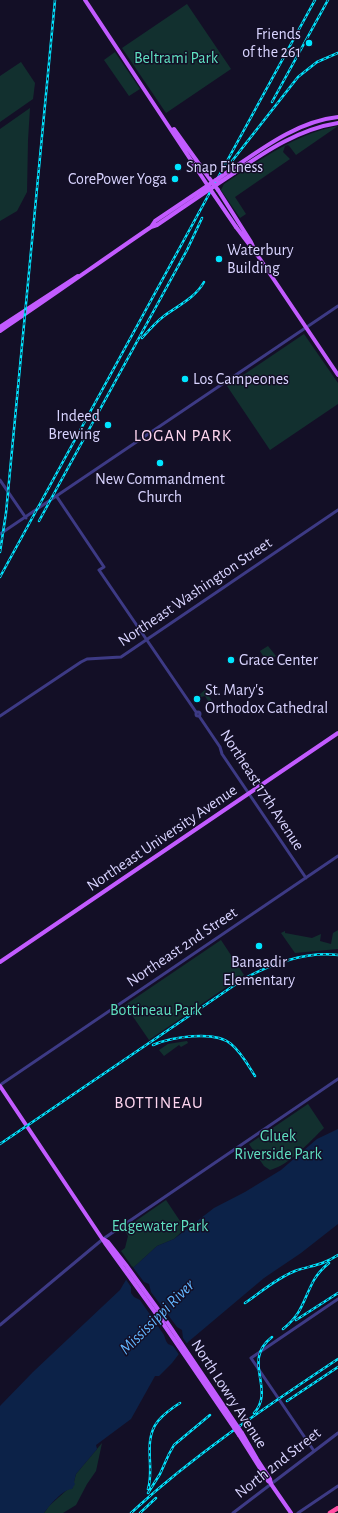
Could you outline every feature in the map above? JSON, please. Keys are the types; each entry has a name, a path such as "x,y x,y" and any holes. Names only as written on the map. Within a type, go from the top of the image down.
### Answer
{"highway":[{"path":"330,1513 338,1508"}],"main road":[{"path":"85,0 209,187 238,226 338,375"},
{"path":"0,331 73,282 151,226 155,221 233,171 264,147 299,128 315,122 338,117"},
{"path":"166,120 181,137 214,184 238,226"},
{"path":"233,171 302,132 317,127 338,123"},
{"path":"151,226 157,225 172,216 209,187"},
{"path":"0,327 70,280 85,272"},
{"name":"Northeast University Avenue","path":"0,962 338,733"},
{"name":"North Lowry Avenue","path":"0,1086 103,1239 163,1320 241,1434 270,1479 271,1484 291,1513"}],"street":[{"path":"0,534 26,518 338,306"},
{"path":"0,480 26,518"},
{"path":"57,497 104,567 99,570 147,640"},
{"name":"Northeast Washington Street","path":"0,716 81,662 87,660 121,657 338,510"},
{"name":"Northeast 17th Avenue","path":"147,640 306,878"},
{"name":"Northeast 2nd Street","path":"0,1086 338,856"},
{"path":"0,1325 103,1239 338,1078"},
{"path":"314,1451 251,1358 338,1299"},
{"name":"North 2nd Street","path":"234,1513 338,1433"},
{"path":"298,1513 338,1486"}],"green space":[{"name":"Beltrami Park","path":"187,4 231,69 166,113 122,48"},
{"path":"115,52 140,89 129,96 104,60"},
{"path":"21,62 35,83 33,99 0,122 0,76"},
{"path":"30,108 27,192 17,211 0,221 0,129"},
{"path":"338,126 296,155 288,145 285,146 283,152 290,159 235,197 246,214 240,218 221,190 224,184 278,149 307,135"},
{"name":"LOGAN PARK","path":"304,334 338,383 338,404 270,450 227,386"},
{"path":"268,646 276,656 267,662 260,651"},
{"path":"205,690 212,701 208,704 205,696 201,697 200,694"},
{"path":"338,930 338,949 295,953 281,933 285,931 285,933 312,938 321,934 320,941 331,944 333,933"},
{"name":"Bottineau Park","path":"221,940 244,975 149,1040 125,1005"},
{"path":"187,1041 188,1043 181,1047 179,1045 164,1056 159,1050 168,1044"},
{"name":"Gluek Riverside Park","path":"308,1104 324,1128 292,1158 270,1170 264,1166 249,1144"},
{"name":"Edgewater Park","path":"166,1200 180,1221 191,1223 174,1239 157,1246 133,1268 121,1251 125,1248 128,1236 124,1229"},
{"path":"102,1443 96,1471 76,1505 63,1513 44,1513 49,1506 68,1489 72,1489 76,1474"}],"water":[{"name":"Mississippi River","path":"338,1129 338,1224 301,1253 264,1278 188,1342 172,1363 159,1376 155,1376 131,1419 96,1445 97,1449 76,1474 75,1484 72,1489 61,1495 44,1513 0,1513 0,1406 33,1372 120,1290 133,1268 157,1246 174,1239 214,1208 245,1192 281,1170 317,1139"}],"pier":[{"path":"132,1266 144,1282 149,1284 151,1292 177,1327 182,1330 183,1338 188,1345 180,1356 173,1346 168,1344 164,1335 140,1300 134,1297 131,1293 131,1287 125,1278"}],"railway":[{"path":"0,552 6,513 55,0"},
{"path":"0,577 315,0"},
{"path":"272,102 328,0"},
{"path":"232,161 298,77 317,62 338,53"},
{"path":"39,521 187,250 202,218"},
{"path":"142,338 161,318 196,293 204,282"},
{"path":"0,1144 245,978 267,968 302,957 326,954 338,955"},
{"path":"153,1045 181,1037 215,1037 231,1044 238,1051 255,1076"},
{"path":"245,1303 275,1281 288,1274 332,1259 338,1255"},
{"path":"283,1329 299,1312 316,1277 329,1263"},
{"path":"296,1320 338,1293"},
{"path":"254,1413 260,1404 262,1394 258,1365 259,1356 263,1346 272,1337"},
{"path":"131,1513 155,1491 206,1451 258,1413 338,1359"},
{"path":"287,1401 338,1367"},
{"path":"148,1489 150,1481 150,1446 153,1429 163,1416 180,1403"},
{"path":"148,1493 160,1474 174,1445 210,1415"},
{"path":"140,1513 156,1498"}],"place":[{"name":"Friends of the 261","path":"309,43"},
{"name":"Snap Fitness","path":"178,167"},
{"name":"CorePower Yoga","path":"175,179"},
{"name":"Waterbury Building","path":"219,259"},
{"name":"Los Campeones","path":"185,379"},
{"name":"Indeed Brewing","path":"108,425"},
{"name":"New Commandment Church","path":"160,463"},
{"name":"Grace Center","path":"231,660"},
{"name":"St. Mary's Orthodox Cathedral","path":"197,699"},
{"name":"Banaadir Elementary","path":"259,946"}],"district":[{"name":"LOGAN PARK","path":"183,436"},
{"name":"BOTTINEAU","path":"159,1103"}]}
